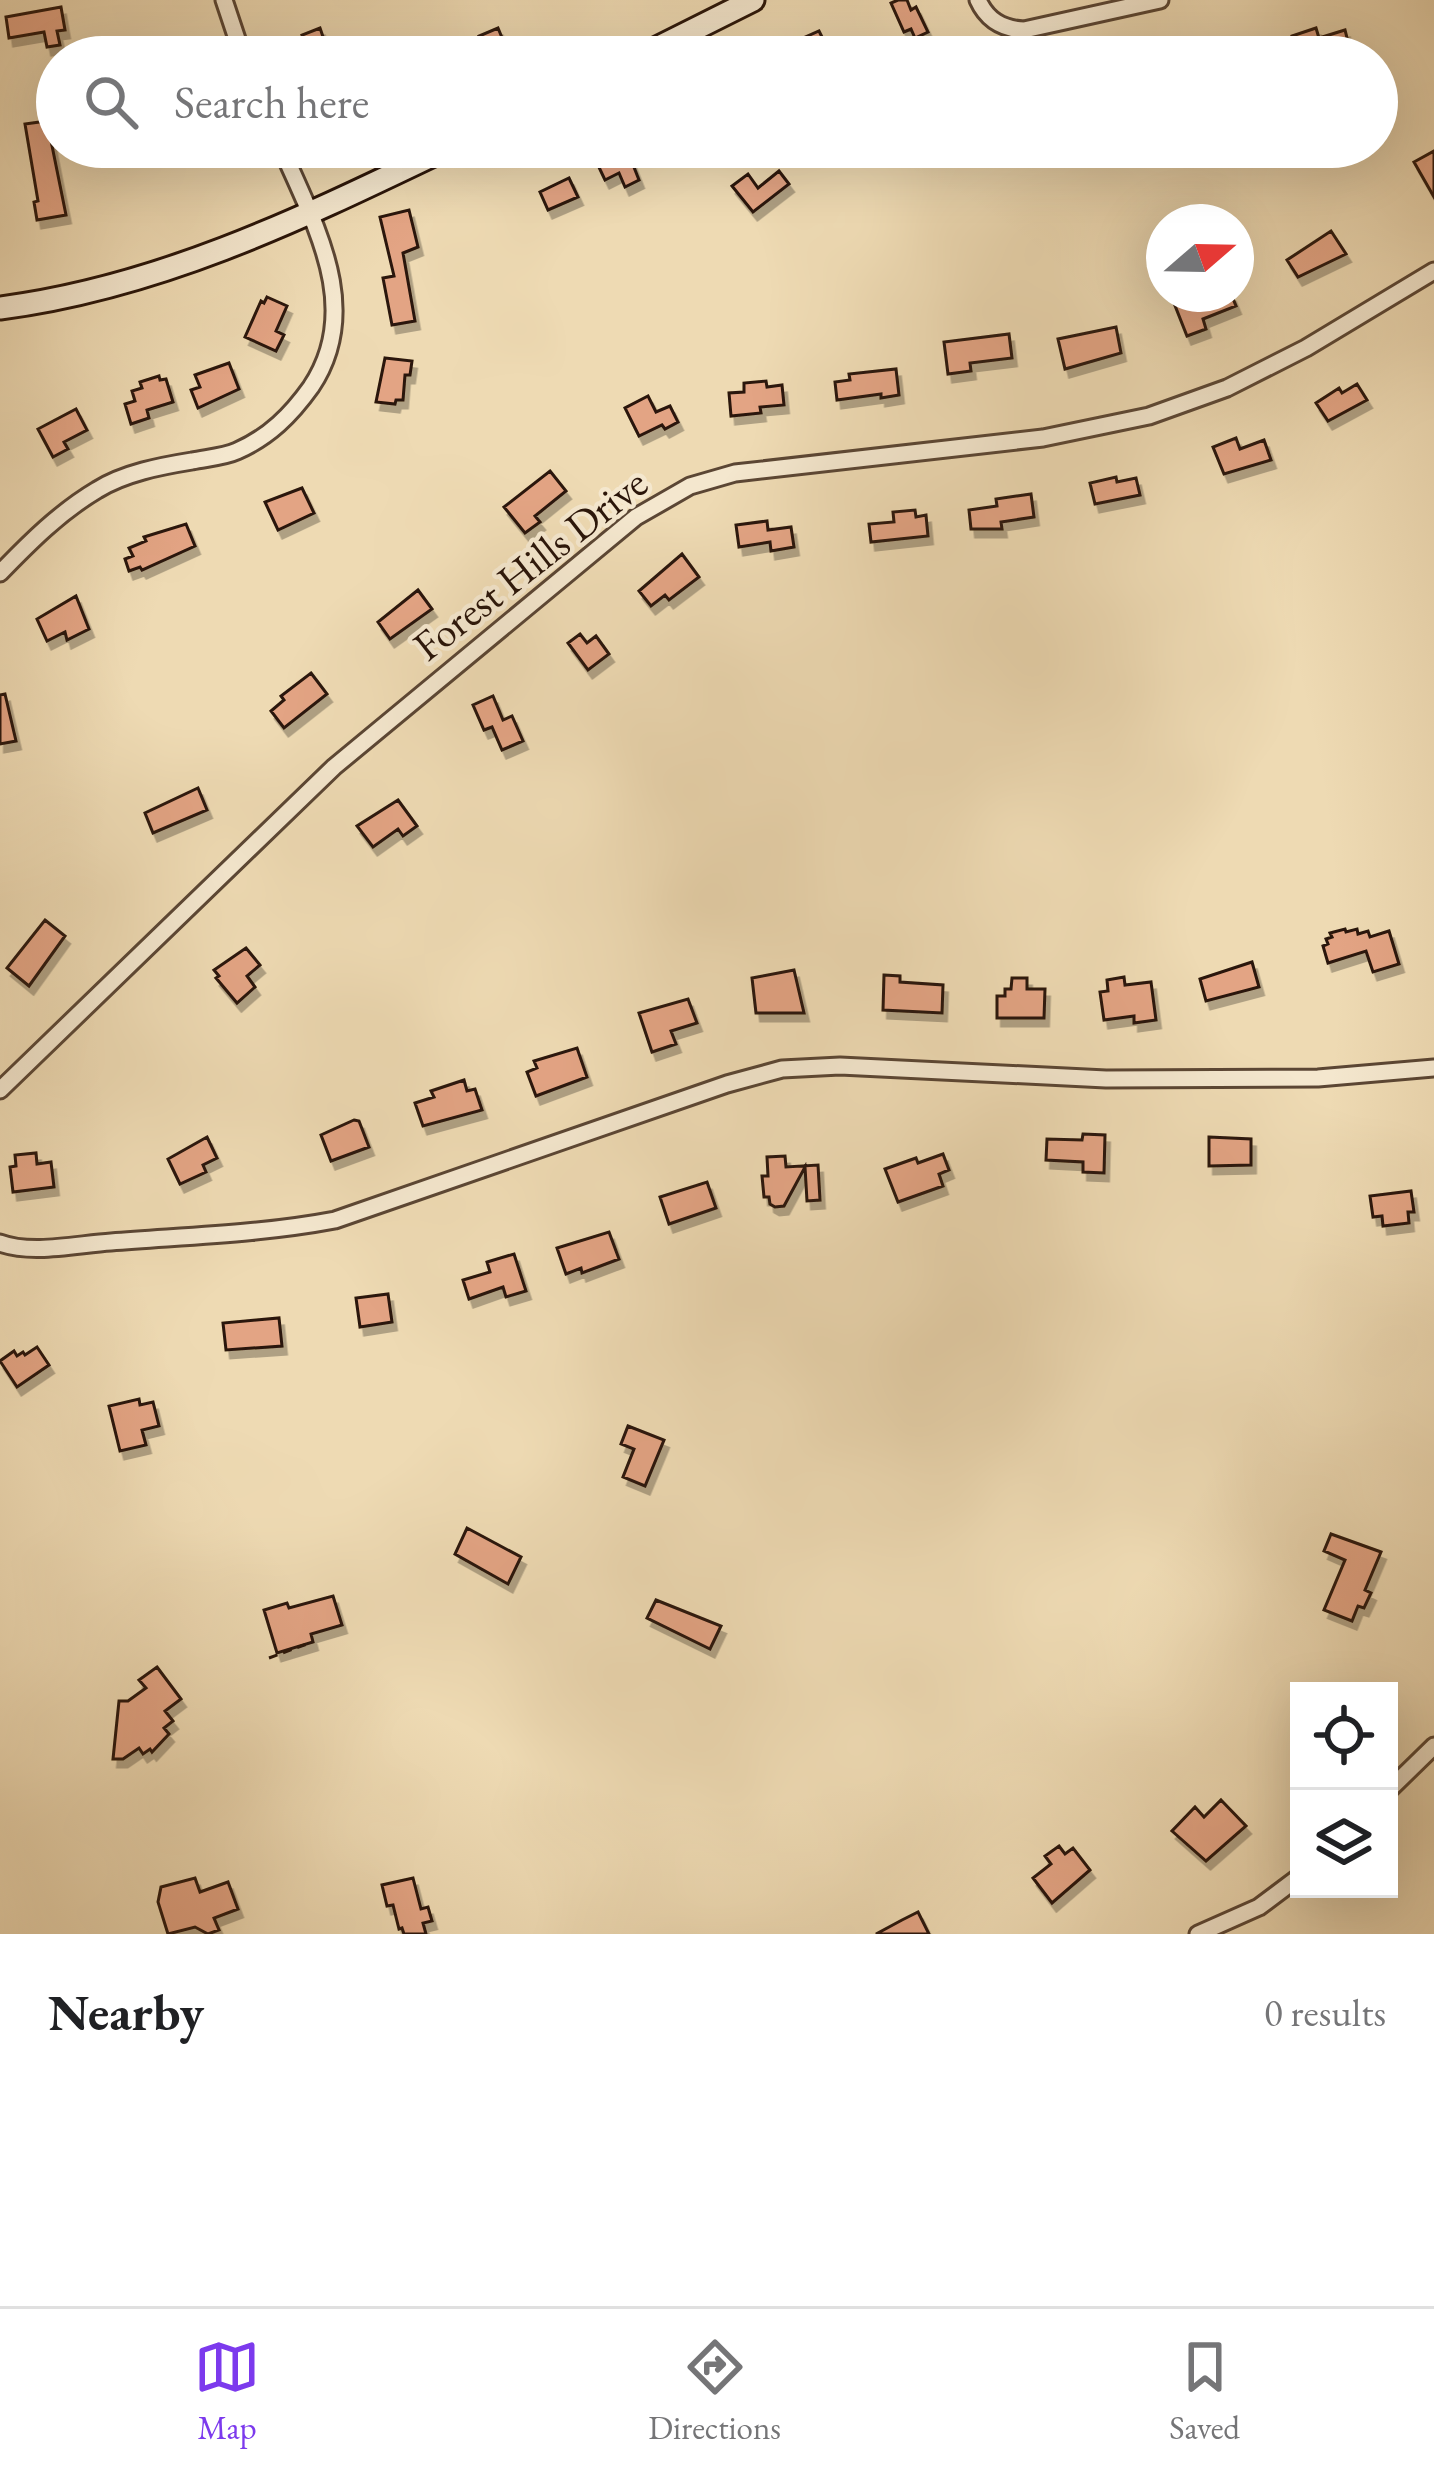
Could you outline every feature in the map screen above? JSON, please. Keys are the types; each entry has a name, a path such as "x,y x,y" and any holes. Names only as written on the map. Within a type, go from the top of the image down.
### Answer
{"main road":[{"path":"681,36 753,0"},
{"path":"0,308 150,277 310,214 406,168"}],"street":[{"path":"224,0 236,36"},
{"path":"978,0 993,22 1024,29 1160,0"},
{"path":"0,573 42,529 100,488 158,467 234,453 290,418 325,365 338,313 333,283 290,168"},
{"name":"Forest Hills Drive","path":"0,1090 334,766 636,518 690,486 735,473 1042,438 1149,416 1227,388 1306,348 1434,271"},
{"path":"0,1243 64,1246 284,1229 335,1220 782,1069 840,1066 1106,1079 1318,1078 1434,1068"},
{"path":"1398,1781 1434,1746"},
{"path":"1198,1934 1259,1907 1290,1884"}],"path":[{"path":"268,1658 307,1644"}],"building":[{"path":"907,0 911,10 916,7 928,32 914,36 911,29 904,32 891,3"},
{"path":"61,7 65,30 57,31 58,36 45,36 44,32 9,38 6,17"},
{"path":"320,28 323,36 302,36"},
{"path":"1316,28 1318,36 1292,36"},
{"path":"36,122 36,168 56,168 66,215 37,220 25,124"},
{"path":"1434,151 1434,197 1414,162"},
{"path":"599,168 634,168 639,180 625,187 619,173 605,180"},
{"path":"779,171 789,184 753,212 732,186 748,174 758,188"},
{"path":"569,178 578,197 548,210 540,192"},
{"path":"409,210 418,247 403,253 415,321 392,325 383,278 394,276 380,217"},
{"path":"1331,231 1346,254 1298,277 1287,260"},
{"path":"267,297 287,306 276,331 284,335 276,351 245,337"},
{"path":"1178,312 1221,312 1203,319 1206,329 1187,336"},
{"path":"1116,327 1121,353 1065,369 1058,339"},
{"path":"1009,334 1012,358 970,363 971,371 948,374 944,342"},
{"path":"385,358 412,361 410,375 405,375 403,400 395,404 376,402"},
{"path":"229,363 239,389 198,408 191,390 200,387 195,375"},
{"path":"896,369 899,395 837,400 835,382 850,380 849,374"},
{"path":"159,376 166,379 173,402 147,410 149,418 131,424 125,404 135,401 132,391 142,388 140,382"},
{"path":"766,381 767,387 782,385 784,405 731,416 729,393 744,392 744,383"},
{"path":"1357,384 1367,400 1328,421 1316,403 1339,388 1342,393"},
{"path":"648,396 656,412 670,406 678,422 639,436 625,408"},
{"path":"76,409 87,430 64,442 68,449 53,457 38,429"},
{"path":"1236,438 1240,449 1264,440 1271,460 1224,474 1213,447"},
{"path":"550,471 566,491 535,516 540,522 525,533 504,507"},
{"path":"1116,477 1117,482 1136,478 1140,495 1095,504 1090,483"},
{"path":"302,488 314,513 278,530 265,502"},
{"path":"1031,494 1034,517 1001,522 1002,529 971,529 969,510 997,506 996,499"},
{"path":"915,510 916,517 926,515 928,536 871,542 869,524 894,522 893,512"},
{"path":"767,521 768,530 791,527 794,547 771,551 770,542 739,547 736,525"},
{"path":"186,524 195,546 142,570 129,571 125,559 133,556 129,548 146,541 144,537"},
{"path":"682,554 699,577 669,600 665,595 651,606 639,591"},
{"path":"418,590 432,609 390,639 378,622"},
{"path":"76,596 89,629 67,640 65,632 47,641 37,619"},
{"path":"580,634 587,643 596,636 609,654 588,670 568,643"},
{"path":"311,673 327,694 284,728 271,711 284,700 281,696"},
{"path":"5,694 16,741 0,744 0,695"},
{"path":"493,696 503,720 512,716 523,741 502,750 492,727 484,730 473,705"},
{"path":"198,788 207,810 153,833 145,813"},
{"path":"398,800 417,826 403,836 398,829 373,847 357,826"},
{"path":"45,920 65,936 29,986 7,968"},
{"path":"1345,929 1357,929 1358,934 1368,931 1370,937 1389,931 1399,964 1373,972 1366,951 1328,963 1326,939"},
{"path":"246,948 260,965 247,976 255,987 237,1003 214,970"},
{"path":"1252,962 1259,987 1206,1001 1200,979"},
{"path":"794,970 804,1013 756,1013 752,978"},
{"path":"884,975 900,976 900,982 943,985 942,1013 883,1010"},
{"path":"1124,977 1125,985 1151,982 1156,1020 1134,1023 1134,1016 1104,1020 1100,992 1108,991 1107,980"},
{"path":"1012,978 1027,978 1027,989 1045,989 1044,1018 997,1018 997,996 1011,989"},
{"path":"688,999 697,1023 671,1031 676,1044 652,1052 639,1013"},
{"path":"577,1048 587,1077 536,1096 527,1072 537,1068 534,1061"},
{"path":"464,1080 467,1091 475,1089 482,1110 423,1126 415,1103 434,1097 431,1091"},
{"path":"359,1121 369,1147 331,1161 321,1135"},
{"path":"1083,1134 1105,1135 1104,1173 1083,1172 1083,1162 1046,1160 1047,1139 1082,1140"},
{"path":"207,1137 217,1158 203,1165 206,1172 180,1184 168,1159"},
{"path":"1209,1137 1251,1139 1251,1165 1209,1166"},
{"path":"36,1153 37,1164 51,1162 54,1187 13,1192 10,1167 16,1166 15,1155"},
{"path":"943,1154 949,1170 939,1174 943,1186 898,1202 885,1169"},
{"path":"785,1156 786,1167 818,1165 820,1200 807,1201 805,1167 784,1206 775,1207 764,1197 767,1157"},
{"path":"707,1182 716,1208 669,1224 660,1197"},
{"path":"1411,1191 1414,1212 1408,1212 1409,1223 1383,1226 1382,1216 1373,1217 1370,1196"},
{"path":"609,1232 619,1259 566,1274 557,1248"},
{"path":"514,1254 526,1291 506,1297 503,1287 469,1299 463,1280 490,1272 487,1262"},
{"path":"388,1294 392,1322 360,1327 356,1298"},
{"path":"279,1318 282,1346 226,1350 223,1323"},
{"path":"37,1347 49,1365 17,1387 0,1361 14,1351 17,1356 25,1355"},
{"path":"139,1399 140,1405 153,1402 159,1426 142,1430 146,1445 120,1451 109,1406"},
{"path":"628,1426 664,1440 645,1486 623,1477 634,1449 621,1444"},
{"path":"467,1528 521,1557 508,1584 455,1554"},
{"path":"1331,1534 1381,1552 1365,1590 1371,1593 1352,1621 1324,1610 1345,1560 1324,1551"},
{"path":"333,1596 342,1625 311,1634 313,1642 277,1653 264,1610"},
{"path":"656,1600 721,1626 710,1649 647,1618"},
{"path":"157,1667 181,1699 165,1711 173,1721 164,1728 169,1734 152,1752 143,1754 139,1748 123,1759 113,1759 119,1701 128,1701 146,1688 139,1680"},
{"path":"1221,1800 1246,1826 1206,1861 1172,1831 1195,1807 1204,1817"},
{"path":"1059,1846 1065,1854 1073,1848 1090,1870 1052,1903 1033,1878 1051,1864 1045,1856"},
{"path":"195,1878 200,1892 228,1882 238,1909 214,1918 219,1930 208,1934 195,1927 168,1934 158,1902 161,1887"},
{"path":"413,1878 421,1909 428,1907 432,1921 423,1923 426,1934 404,1934 399,1929 382,1885"},
{"path":"918,1912 929,1934 876,1934 902,1920"}]}
